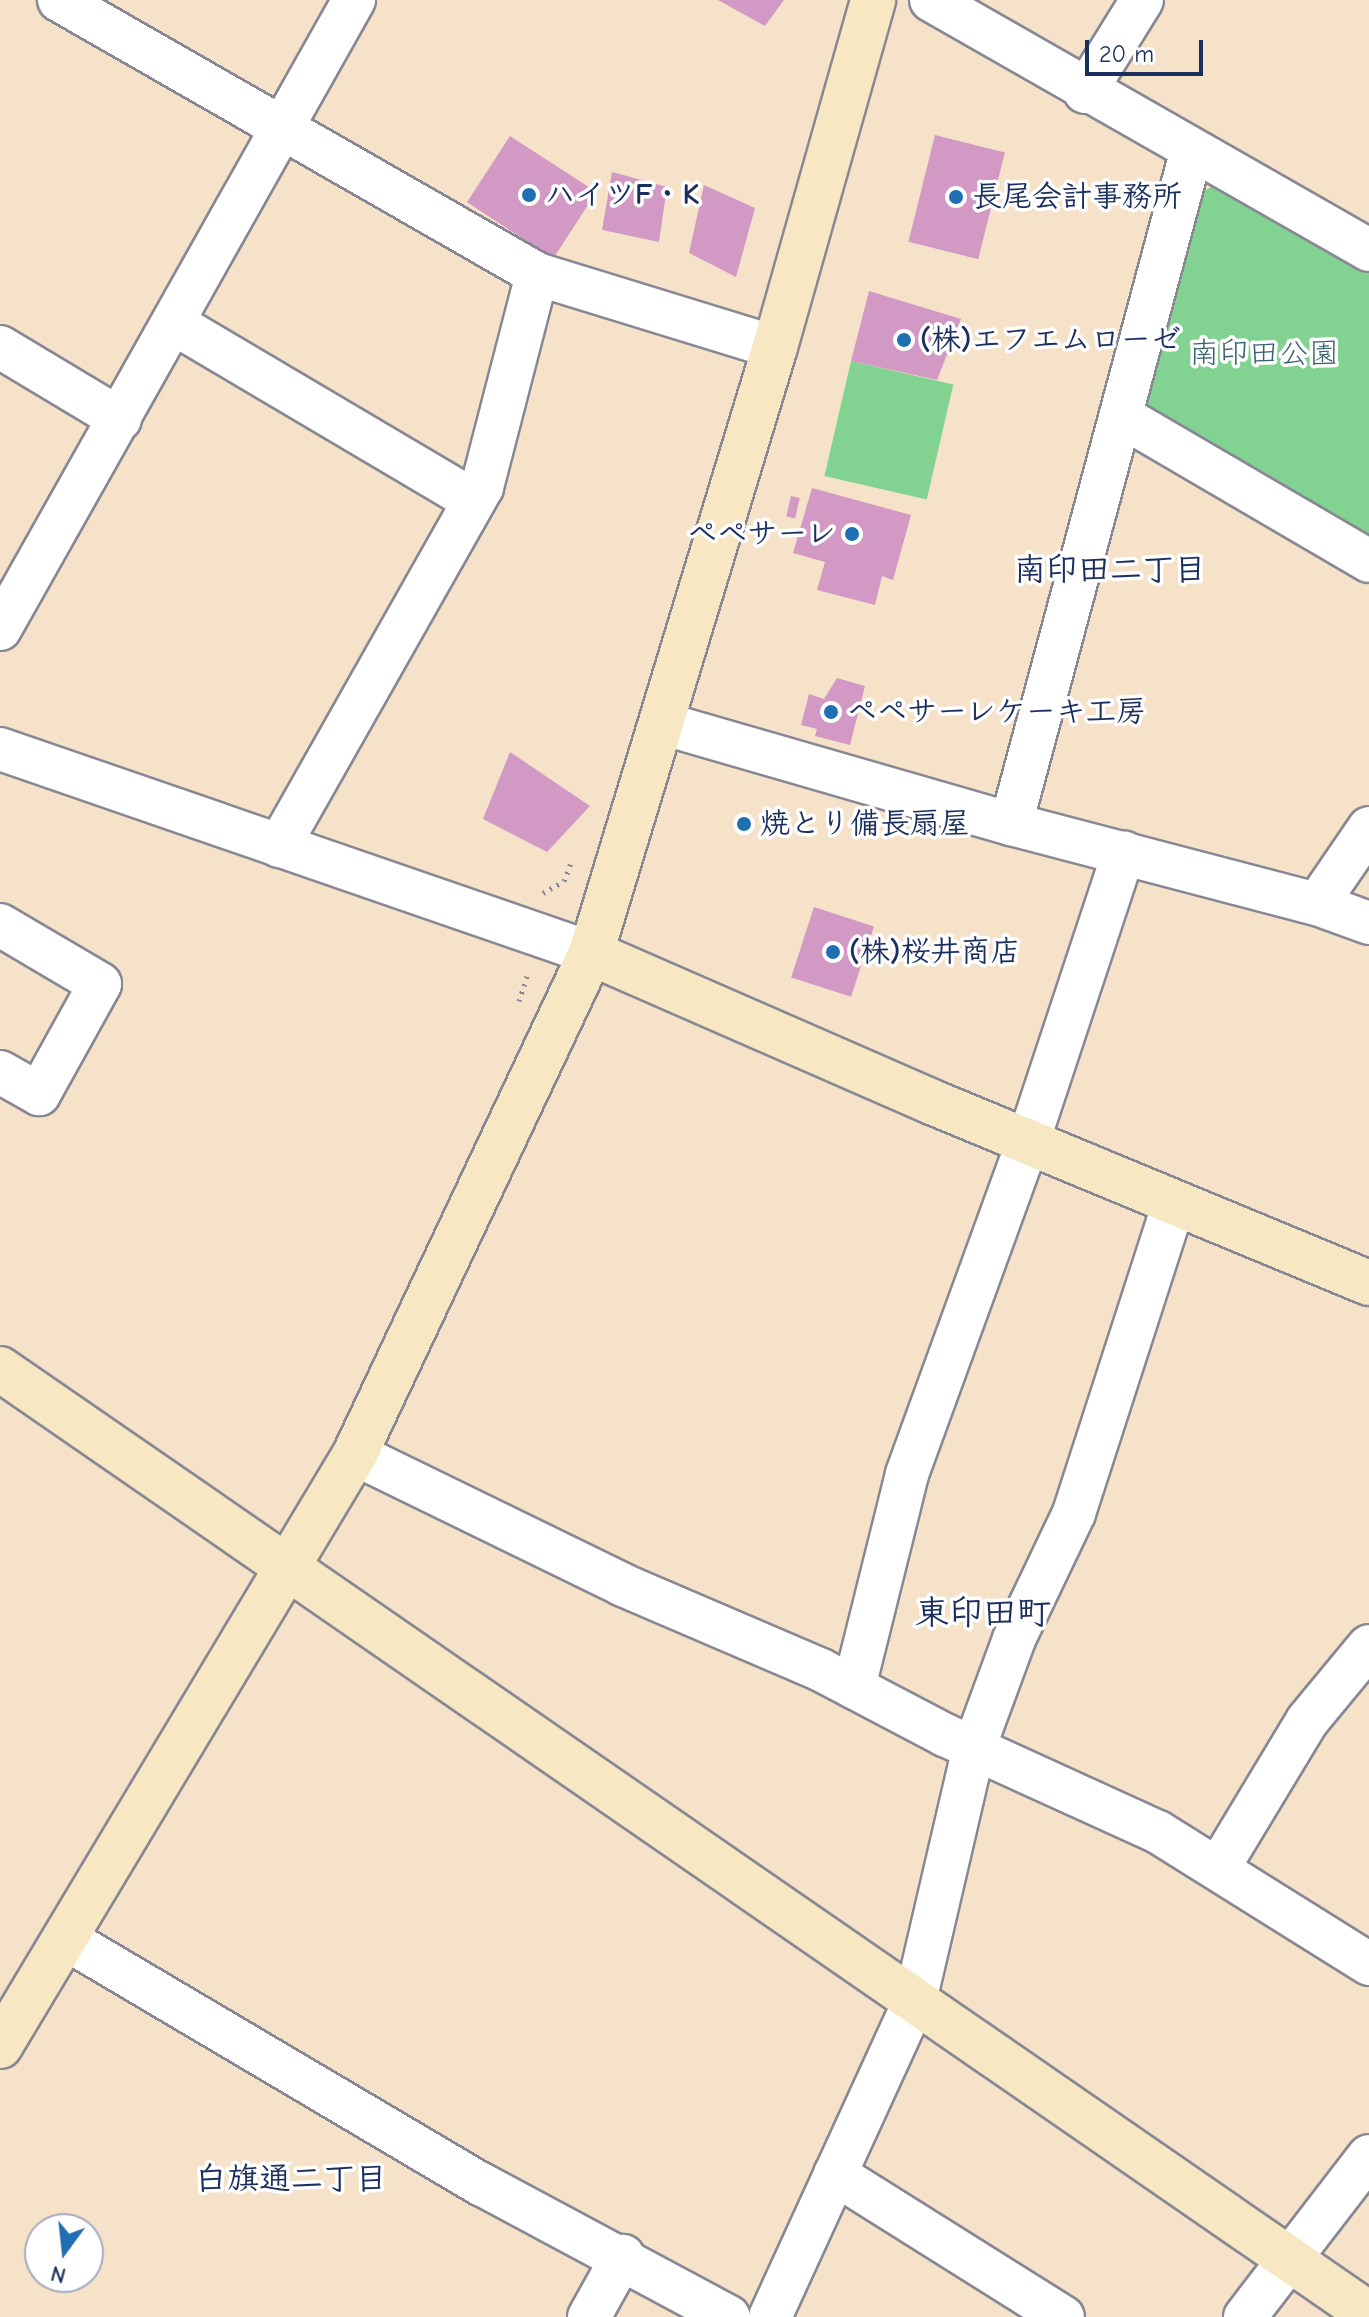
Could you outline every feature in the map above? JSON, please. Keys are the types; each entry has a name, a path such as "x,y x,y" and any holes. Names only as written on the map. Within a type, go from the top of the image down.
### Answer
{"street":[{"path":"59,0 537,274 775,347"},
{"path":"0,629 175,324 354,0"},
{"path":"0,2046 355,1454 591,953 775,347 873,0"},
{"path":"931,0 1191,153 1369,250"},
{"path":"1085,92 1142,0"},
{"path":"1011,824 1191,153"},
{"path":"279,846 474,501 537,274"},
{"path":"175,324 474,501"},
{"path":"0,347 120,419"},
{"path":"1121,416 1369,561"},
{"path":"661,723 1011,824 1317,904 1369,923"},
{"path":"0,749 591,953 1174,1204 1369,1283"},
{"path":"1317,904 1369,828"},
{"path":"854,1687 907,1474 1028,1142 1124,852"},
{"path":"0,925 100,984 39,1094 0,1072"},
{"path":"770,2317 915,2001 974,1748 1014,1639 1074,1513 1174,1204"},
{"path":"0,1369 288,1564 915,2001 1292,2257 1369,2314"},
{"path":"355,1454 623,1585 854,1687 974,1748 1158,1832 1219,1867 1369,1964"},
{"path":"1219,1867 1307,1721 1369,1646"},
{"path":"66,1939 481,2184 623,2256 729,2317"},
{"path":"1245,2317 1369,2156"},
{"path":"835,2174 1063,2317"},
{"path":"589,2317 623,2256"}],"green space":[{"name":"南印田公園","path":"1211,187 1369,273 1369,537 1144,404 1197,195"},
{"path":"851,361 953,385 927,500 824,476"}],"building":[{"path":"718,0 784,0 765,26"},
{"name":"長尾会計事務所","path":"935,135 1005,152 978,259 908,242"},
{"name":"ハイツF・K","path":"510,136 596,192 553,258 467,202"},
{"path":"612,172 667,187 659,242 602,230"},
{"path":"704,185 755,208 736,277 689,253"},
{"name":"(株)エフエムローゼ","path":"869,291 961,319 937,380 851,361"},
{"name":"ぺぺサーレ","path":"812,488 911,515 893,580 882,576 875,605 817,590 825,562 793,553"},
{"path":"791,496 800,498 795,518 786,516"},
{"name":"ペペサーレケーキ工房","path":"837,678 865,686 850,745 815,736 817,729 801,725 809,694 824,699"},
{"path":"510,752 590,806 547,852 483,819"},
{"name":"(株)桜井商店","path":"814,907 874,926 851,997 791,977"}],"place":[{"name":"ハイツF・K","path":"529,195"},
{"name":"長尾会計事務所","path":"956,197"},
{"name":"(株)エフエムローゼ","path":"904,340"},
{"name":"ぺぺサーレ","path":"852,534"},
{"name":"ペペサーレケーキ工房","path":"831,712"},
{"name":"焼とり備長扇屋","path":"744,824"},
{"name":"(株)桜井商店","path":"833,952"}],"district":[{"name":"南印田二丁目","path":"1110,570"},
{"name":"東印田町","path":"983,1614"},
{"name":"白旗通二丁目","path":"291,2179"}]}
